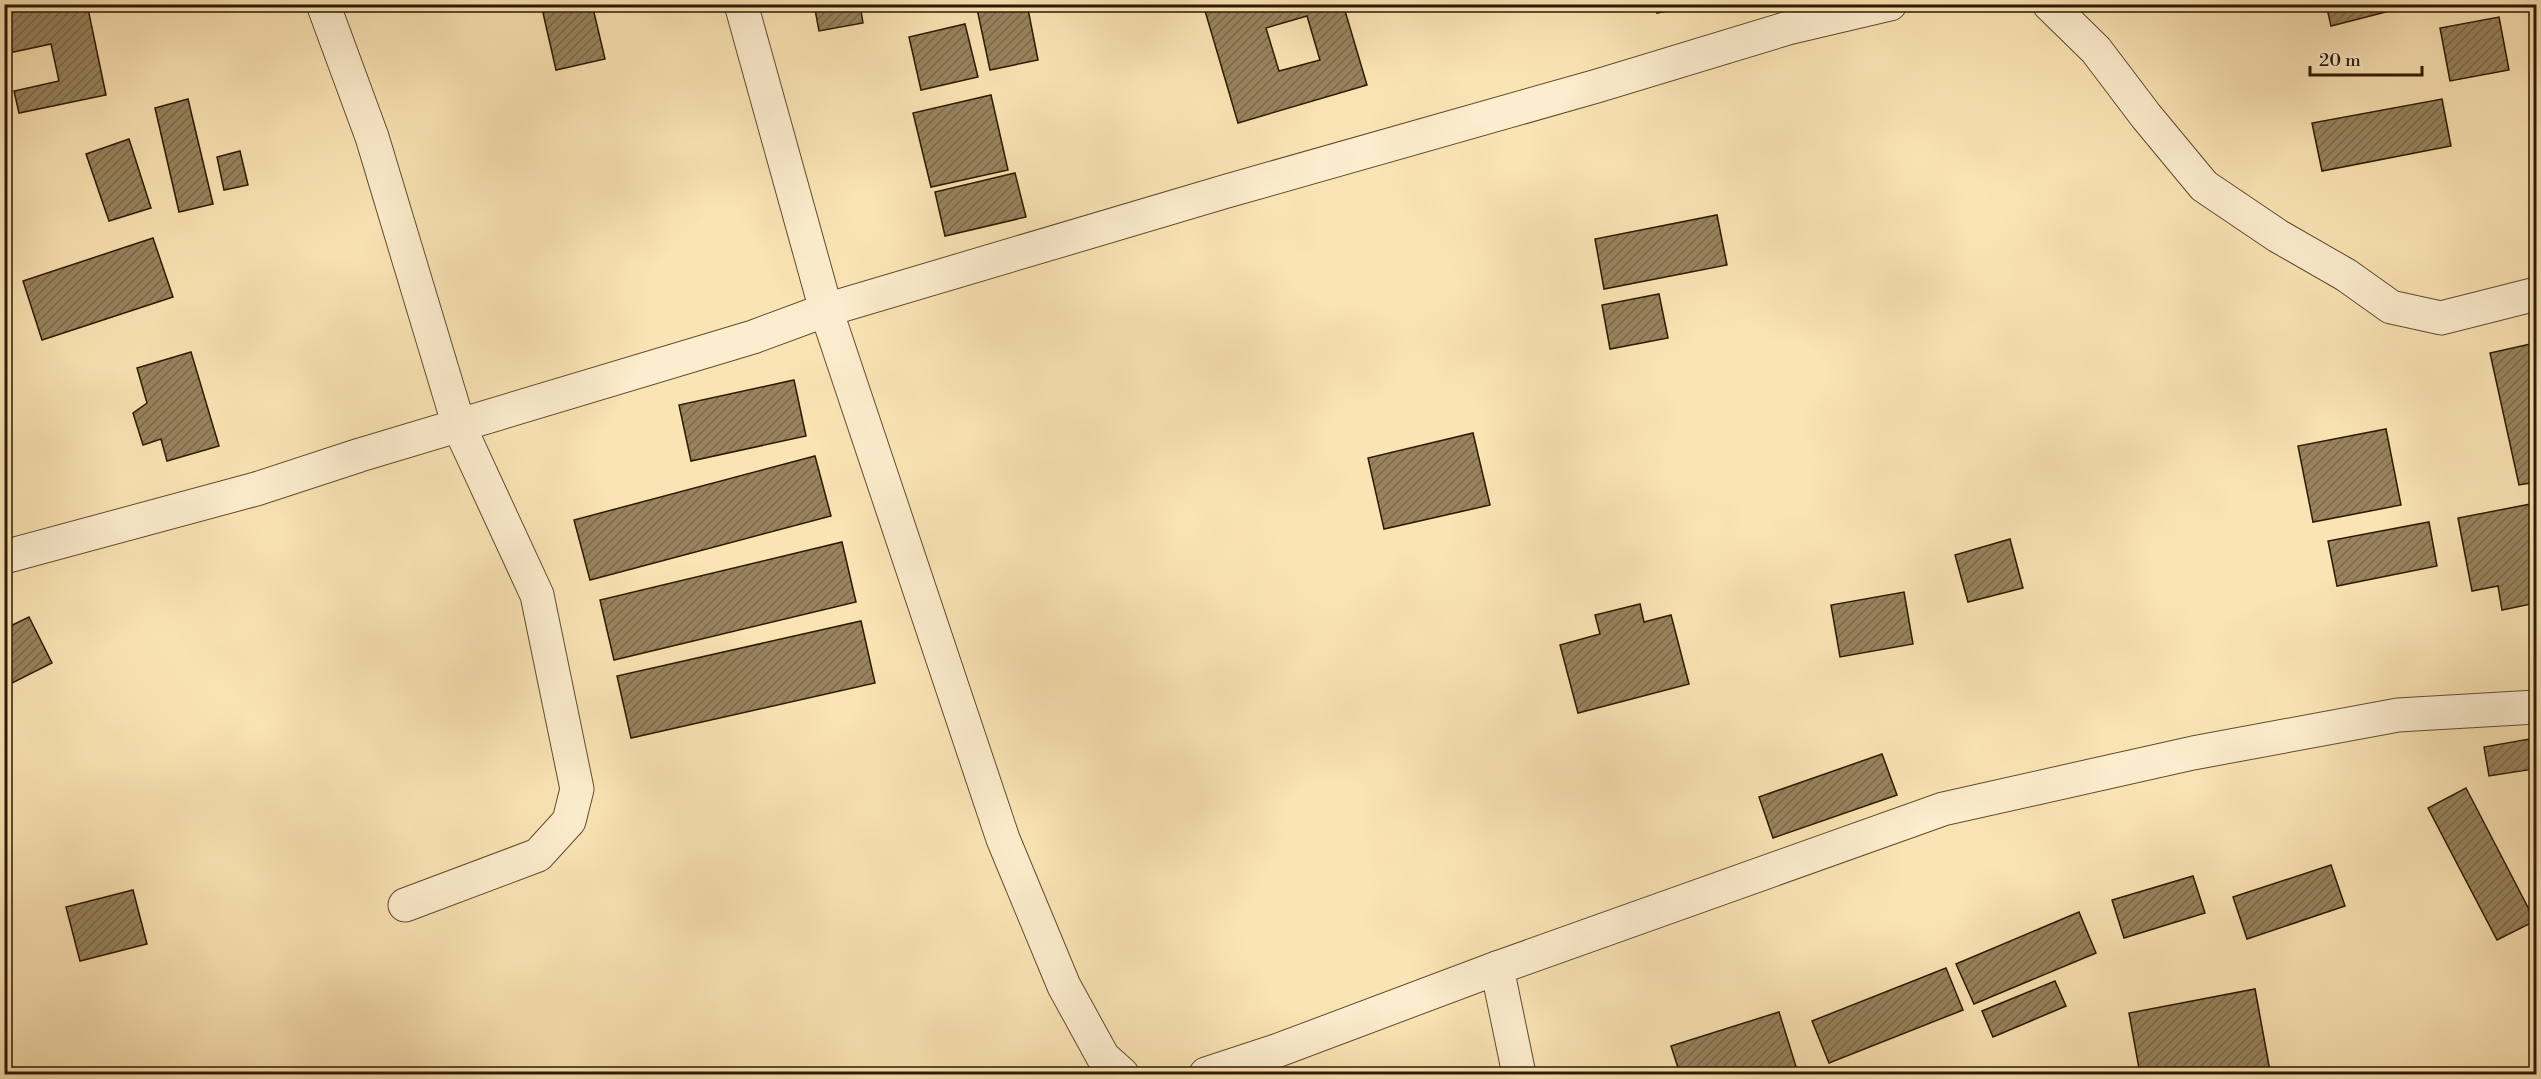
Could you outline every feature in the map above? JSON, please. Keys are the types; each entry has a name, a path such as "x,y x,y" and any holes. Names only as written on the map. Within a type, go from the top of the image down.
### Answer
{"street":[{"path":"323,4 372,137 459,426 537,595 577,789 568,821 538,855 405,905"},
{"path":"741,4 826,310 1003,839 1064,986 1103,1056 1122,1074"},
{"path":"4,557 256,489 753,337 826,310 1215,194 1597,86 1788,28 1890,4"},
{"path":"2049,4 2097,50 2146,116 2204,186 2278,236 2346,275 2391,307 2441,318 2536,294"},
{"path":"1206,1074 1276,1051 1497,968 1943,809 2193,753 2398,715 2536,707"},
{"path":"1497,968 1519,1074"}],"building":[{"path":"22,4 87,4 106,95 19,113 14,91 59,81 51,44 4,54 4,8"},
{"path":"541,4 592,4 605,59 556,70"},
{"path":"814,4 860,4 863,23 819,31"},
{"path":"976,4 1027,4 1038,60 990,70"},
{"path":"1203,4 1343,4 1367,85 1238,123","holes":["1307,16 1320,60 1279,71 1266,28"]},
{"path":"1656,4 1701,4 1657,13"},
{"path":"2326,4 2417,4 2331,26"},
{"path":"2499,17 2509,70 2450,81 2440,28"},
{"path":"965,24 978,77 921,90 909,37"},
{"path":"991,95 1008,170 931,187 913,113"},
{"path":"188,99 213,204 179,212 155,108"},
{"path":"2442,99 2451,146 2322,171 2312,123"},
{"path":"129,139 151,208 109,221 86,154"},
{"path":"240,151 248,185 224,190 217,157"},
{"path":"1015,173 1026,217 945,236 935,192"},
{"path":"1717,215 1727,265 1604,289 1595,239"},
{"path":"153,238 173,297 42,340 23,281"},
{"path":"1659,294 1668,338 1610,349 1602,305"},
{"path":"2535,343 2536,482 2519,485 2490,353"},
{"path":"191,352 219,446 167,461 161,439 143,445 133,413 147,403 137,368"},
{"path":"794,380 806,436 691,461 679,405"},
{"path":"2386,429 2401,505 2313,522 2298,446"},
{"path":"1473,433 1490,505 1384,529 1368,458"},
{"path":"815,456 831,516 590,580 574,520"},
{"path":"2536,503 2536,603 2502,610 2498,586 2472,591 2458,518"},
{"path":"2429,522 2437,566 2337,586 2328,541"},
{"path":"2010,539 2023,588 1968,602 1955,555"},
{"path":"842,542 856,602 614,660 600,600"},
{"path":"1904,592 1913,644 1840,657 1831,605"},
{"path":"1640,604 1644,622 1671,615 1689,684 1578,713 1560,645 1600,634 1595,615"},
{"path":"29,617 52,663 4,687 4,629"},
{"path":"861,621 875,683 631,738 617,676"},
{"path":"2529,739 2534,769 2489,776 2484,747"},
{"path":"1882,754 1897,795 1773,838 1759,797"},
{"path":"2466,788 2535,921 2497,940 2428,808"},
{"path":"2331,865 2345,906 2247,939 2233,897"},
{"path":"2193,876 2205,913 2124,938 2112,900"},
{"path":"133,890 147,944 80,961 66,907"},
{"path":"2079,912 2096,953 1974,1004 1956,964"},
{"path":"1946,968 1963,1010 1829,1063 1812,1021"},
{"path":"2055,981 2066,1006 1993,1037 1982,1011"},
{"path":"2255,989 2270,1071 2253,1074 2140,1074 2129,1013"},
{"path":"1779,1012 1798,1073 1680,1074 1671,1046"}]}
